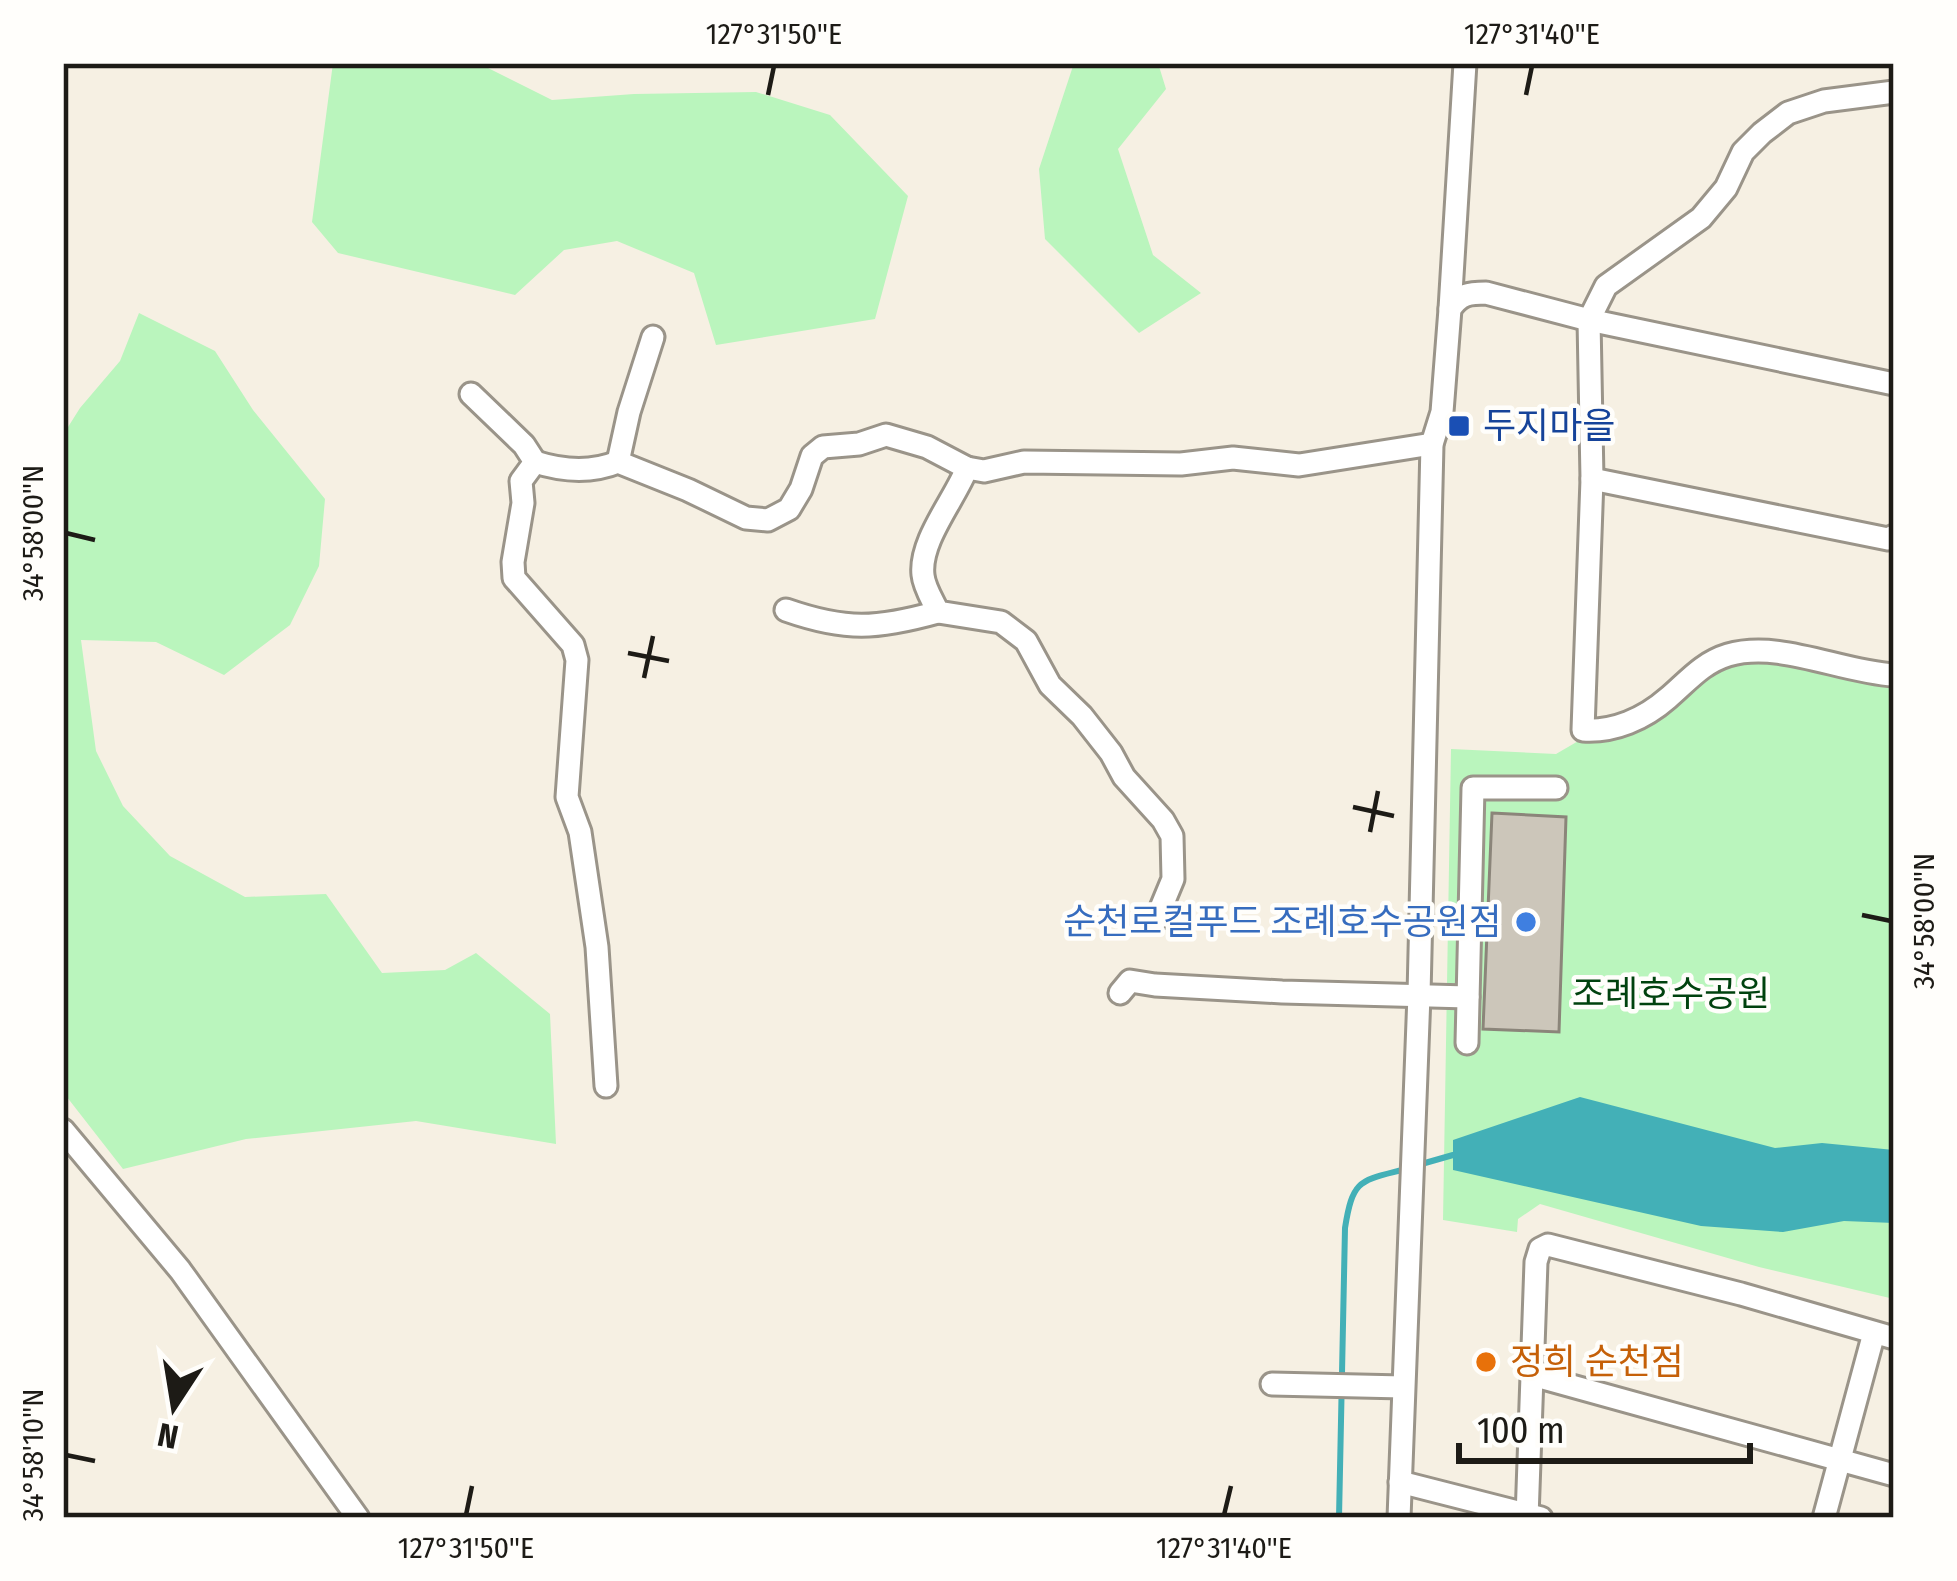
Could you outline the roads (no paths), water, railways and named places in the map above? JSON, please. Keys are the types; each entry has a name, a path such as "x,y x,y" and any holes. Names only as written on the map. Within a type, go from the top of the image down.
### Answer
{"street":[{"path":"1399,1518 1419,995 1432,444 1442,412 1465,63"},
{"path":"1894,92 1823,101 1788,113 1743,152 1726,188 1702,218 1606,286 1589,320 1592,479 1582,730 1612,729 1635,720 1709,662 1733,654 1791,654 1894,675"},
{"path":"1450,309 1457,298 1486,293 1589,320 1894,384"},
{"path":"618,462 653,338"},
{"path":"471,394 536,462 574,470 618,462 746,518 768,520 789,509 812,456 823,447 859,444 886,435 984,471 1024,463 1181,464 1233,458 1299,465 1432,444"},
{"path":"536,462 521,481 523,503 512,562 514,578 573,645 577,661 567,797 580,832 597,947 606,1086"},
{"path":"938,612 923,575 928,548 967,468"},
{"path":"1592,479 1894,536"},
{"path":"786,610 844,627 892,625 938,612 1001,622 1026,641 1050,685 1082,716 1172,836 1173,879 1156,920"},
{"path":"1467,1042 1473,788 1556,788"},
{"path":"1120,993 1130,981 1261,991 1468,997"},
{"path":"63,1130 180,1270 358,1518"},
{"path":"1400,1482 1532,1517 1536,1262 1540,1250 1548,1245 1884,1336"},
{"path":"1824,1518 1840,1460 1894,1320"},
{"path":"1532,1376 1894,1475"},
{"path":"1272,1384 1403,1388"}],"water":[{"path":"1580,1097 1775,1148 1822,1143 1894,1150 1894,1223 1844,1221 1783,1232 1701,1226 1453,1170 1453,1140"}],"waterway":[{"path":"1418,1165 1453,1155"},
{"path":"1339,1518 1348,1212 1361,1184 1406,1169"}],"place":[{"name":"두지마을","path":"1459,426"},
{"name":"순천로컬푸드 조례호수공원점","path":"1526,922"},
{"name":"정희 순천점","path":"1486,1362"}],"park label":[{"name":"조례호수공원","path":"1671,994"}]}
